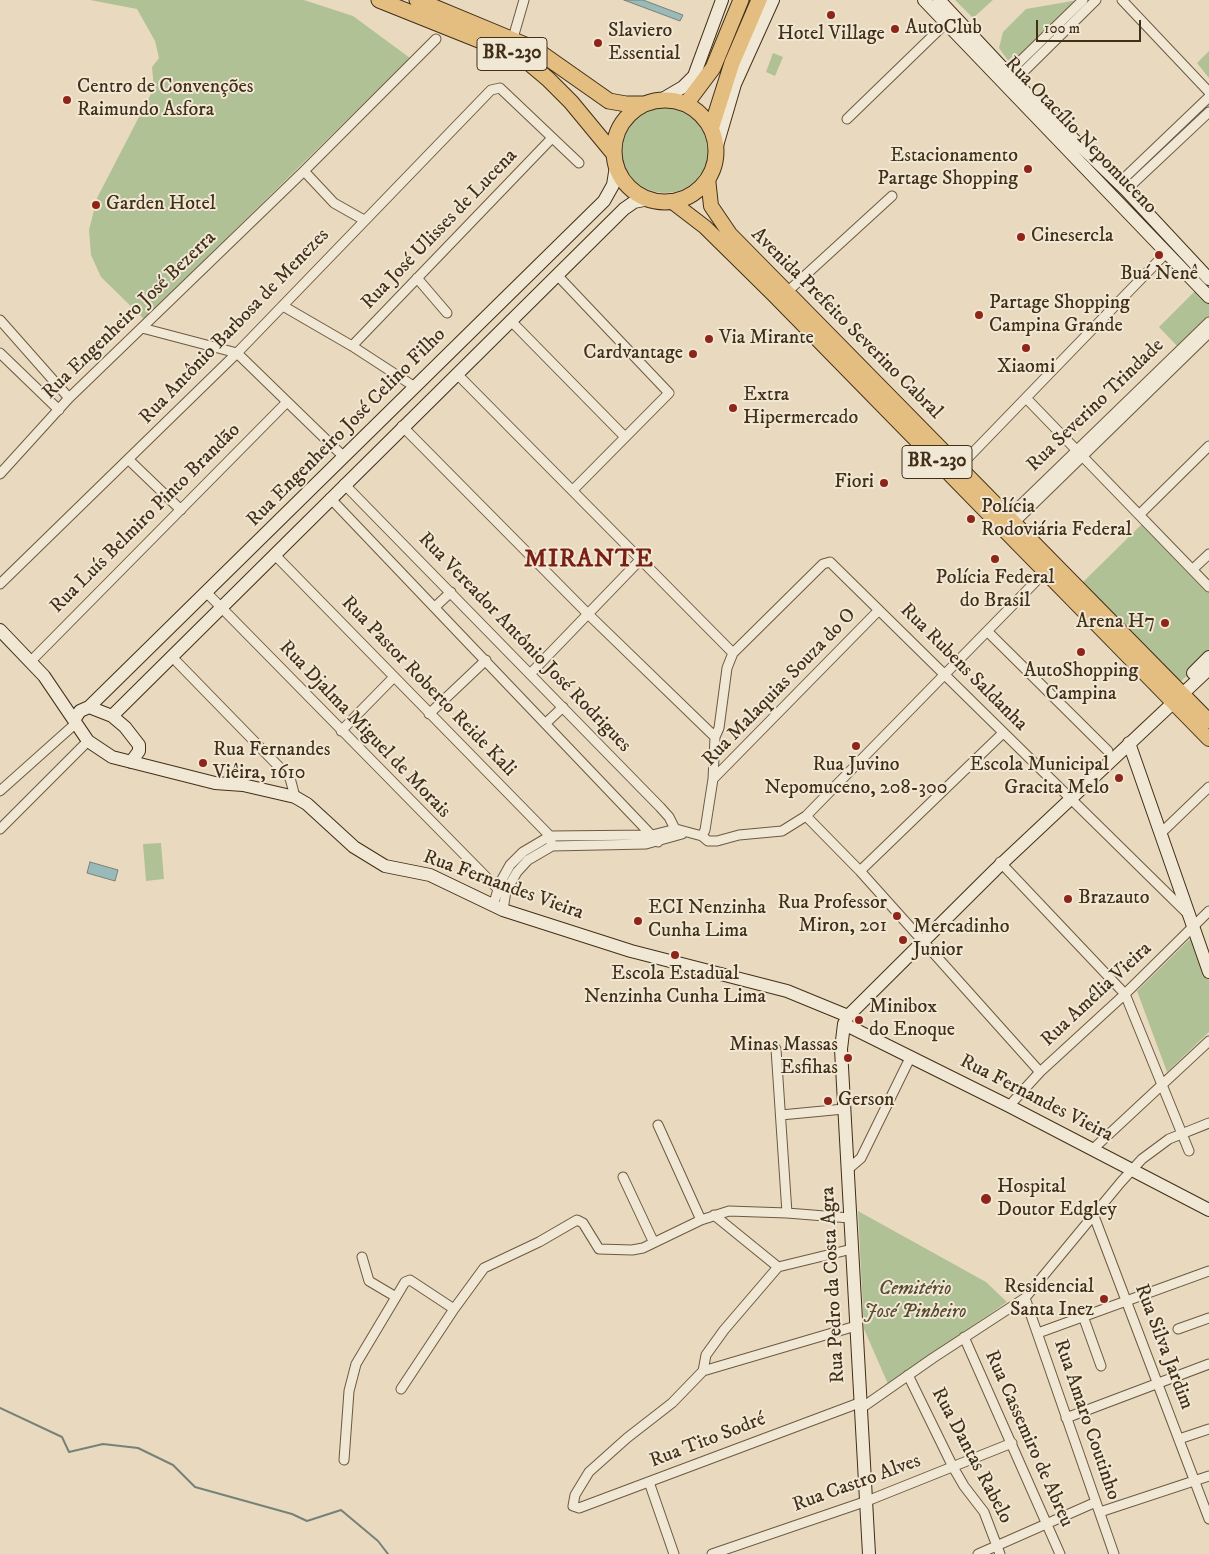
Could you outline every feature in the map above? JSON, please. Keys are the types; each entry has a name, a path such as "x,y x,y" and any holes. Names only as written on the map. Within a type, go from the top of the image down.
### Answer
{"highway":[{"name":"BR-230","path":"379,0 508,52 529,64 548,78 572,102 615,160"},
{"name":"BR-230","path":"417,0 536,49 602,97 617,103 646,104"},
{"path":"686,104 702,86 716,59 741,0"},
{"path":"711,129 732,63 759,0"},
{"path":"661,100 686,104 701,114 711,129 716,149 714,164 708,178 692,194 671,201 649,199 635,192 623,180 615,160 615,138 622,124 632,112 646,104 661,100"}],"main road":[{"name":"Avenida Prefeito Severino Cabral","path":"708,178 710,199 716,217 1011,520 1175,696 1209,740"},
{"name":"Avenida Prefeito Severino Cabral","path":"671,201 705,227 774,294 1045,572 1175,696 1209,721"}],"street":[{"path":"513,38 524,0"},
{"path":"661,100 683,87 694,76 722,0"},
{"path":"716,149 735,84 773,0"},
{"name":"Rua Otacílio Nepomuceno","path":"924,0 946,24 1123,187 1209,279"},
{"name":"Rua Otacílio Nepomuceno","path":"939,0 1008,80 1166,253 1209,297"},
{"path":"1008,80 1083,0"},
{"path":"1008,80 1096,0"},
{"path":"1122,0 1209,92"},
{"path":"847,119 946,24"},
{"name":"Rua Engenheiro José Bezerra","path":"0,474 69,398 304,171 436,39"},
{"name":"Rua Antônio Barbosa de Menezes","path":"0,584 129,460 283,306 491,90 500,88 552,138"},
{"path":"1123,187 1209,96"},
{"path":"1123,187 1209,112"},
{"path":"552,138 579,163"},
{"name":"Rua José Ulisses de Lucena","path":"352,346 552,138"},
{"name":"Rua Engenheiro José Celino Filho","path":"0,791 207,593 604,201 613,185 615,160"},
{"path":"304,171 334,202 364,220"},
{"path":"787,292 892,196"},
{"name":"Rua Engenheiro José Celino Filho","path":"112,716 402,426 510,320 558,276 624,209 634,202 649,199"},
{"path":"959,467 1166,253"},
{"path":"558,276 669,393 573,490"},
{"path":"417,278 447,313"},
{"path":"283,306 352,346 416,387"},
{"path":"0,320 69,398"},
{"path":"510,320 625,437"},
{"name":"Rua Severino Trindade","path":"1011,520 1209,322"},
{"path":"142,328 236,352 344,457"},
{"path":"475,328 489,341"},
{"name":"Rua Severino Trindade","path":"1080,452 1209,333"},
{"path":"0,353 59,410"},
{"path":"457,374 733,653 727,668 719,728 715,737 713,780"},
{"path":"1026,398 1209,587"},
{"name":"Rua Luís Belmiro Pinto Brandão","path":"31,661 287,402"},
{"path":"402,426 588,614 715,737"},
{"path":"1140,514 1209,446"},
{"path":"129,460 181,510"},
{"name":"Rua Vereador Antônio José Rodrigues","path":"344,484 660,807 680,832"},
{"name":"Rua Vereador Antônio José Rodrigues","path":"330,498 655,838"},
{"path":"283,517 297,530"},
{"name":"Rua Pastor Roberto Reide Kali","path":"274,554 550,836"},
{"path":"1193,569 1209,554"},
{"path":"530,674 640,559"},
{"name":"Rua Rubens Saldanha","path":"733,653 823,564 830,562 1068,796 1191,922"},
{"path":"498,908 498,890 510,865 523,852 552,846 655,838 680,832 717,841 739,835 782,831 806,816 1045,572"},
{"path":"435,607 450,592"},
{"name":"Rua Djalma Miguel de Morais","path":"207,593 498,890"},
{"name":"Rua Malaquias Souza do O","path":"702,836 713,780 879,610"},
{"path":"0,630 31,661 63,703 79,716 112,716 125,727 139,745 139,751 131,762"},
{"path":"987,631 1108,751"},
{"path":"1068,796 1129,743 1175,696 1209,657"},
{"path":"429,714 486,660"},
{"path":"177,662 290,778 295,797"},
{"path":"846,1020 1068,796 1108,751 1209,669"},
{"path":"341,731 394,677"},
{"path":"546,723 563,707"},
{"name":"Rua Fernandes Vieira","path":"79,716 88,741 112,757 215,783 243,785 295,797 307,804 354,847 377,862 439,878 498,908 631,951 787,991 1209,1210"},
{"path":"860,871 1003,733"},
{"path":"0,829 88,741"},
{"path":"1129,743 1191,922 1203,942 1209,972"},
{"path":"1160,834 1209,787"},
{"path":"806,816 860,871 1040,1072"},
{"path":"498,908 516,872 550,836 655,838"},
{"path":"550,836 552,846"},
{"path":"999,865 1125,994 1189,1151"},
{"name":"Rua Amélia Vieira","path":"1009,1106 1040,1072 1125,994 1191,922 1209,911"},
{"name":"Rua Pedro da Costa Agra","path":"846,1020 840,1041 870,1554"},
{"path":"1094,1149 1209,1041"},
{"path":"776,1049 787,1213"},
{"path":"847,1170 861,1158 911,1056"},
{"path":"781,1115 844,1109"},
{"name":"Rua Tito Sodré","path":"703,1371 672,1403 627,1438 589,1472 579,1486 572,1506 579,1508 860,1406 1025,1298 1132,1170 1155,1150 1181,1132 1209,1123"},
{"path":"658,1125 701,1220"},
{"path":"623,1177 653,1242"},
{"path":"401,1389 454,1309 484,1268 539,1242 577,1220 584,1223 599,1249 637,1250 701,1220 714,1215 736,1211 850,1218"},
{"path":"714,1215 778,1268"},
{"name":"Rua Silva Jardim","path":"1094,1216 1209,1519"},
{"path":"852,1249 778,1268 724,1330 706,1355 703,1371 856,1326"},
{"path":"362,1257 369,1281 396,1297"},
{"path":"1038,1333 1209,1271"},
{"path":"344,1460 349,1391 355,1366 396,1297 410,1280 454,1309"},
{"name":"Rua Amaro Coutinho","path":"1025,1298 1114,1554"},
{"path":"1083,1316 1101,1366"},
{"path":"1178,1329 1209,1318"},
{"name":"Rua Cassemiro de Abreu","path":"964,1337 1060,1554"},
{"path":"1066,1418 1209,1364"},
{"name":"Rua Dantas Rabelo","path":"908,1375 953,1467 964,1486 984,1512 998,1551"},
{"path":"1179,1439 1209,1429"},
{"name":"Rua Castro Alves","path":"712,1554 867,1501 1012,1443"},
{"path":"1100,1512 1209,1476"},
{"path":"649,1482 674,1554"},
{"path":"978,1554 998,1551 1046,1524 1096,1502"}],"green space":[{"path":"90,0 304,0 353,16 410,58 144,319 101,277 91,255 89,230 97,198 154,88 152,67 159,58 155,41 137,9"},
{"path":"955,0 993,0 973,18"},
{"path":"1078,0 1012,66 999,48 1003,32 1026,9"},
{"path":"1209,51 1209,78 1197,63"},
{"path":"773,53 783,57 775,76 766,72"},
{"path":"1209,98 1209,110 1125,189 1120,184"},
{"path":"657,107 673,107 682,110 696,119 705,133 708,150 705,167 696,181 682,190 673,193 657,193 641,186 629,174 622,158 622,142 629,126 641,114"},
{"path":"1198,288 1209,300 1209,320 1179,348 1159,327"},
{"name":"Arena H7","path":"1144,522 1209,592 1209,655 1178,684 1082,583"},
{"path":"161,843 164,879 146,881 143,844"},
{"path":"1193,936 1209,980 1209,1032 1167,1072 1137,991"},
{"name":"Cemitério José Pinheiro","path":"858,1211 986,1282 1007,1302 888,1384 864,1329"}],"water":[{"path":"624,0 643,0 683,15 680,21"},
{"path":"90,862 118,870 115,881 87,873"}],"waterway":[{"path":"0,1408 62,1437 69,1452 103,1444 138,1448 173,1465 195,1487 292,1514 307,1521 341,1510 378,1541 388,1554"}],"place":[{"name":"Hotel Village","path":"831,15"},
{"name":"AutoClub","path":"895,29"},
{"name":"Slaviero Essential","path":"598,43"},
{"name":"Centro de Convenções Raimundo Asfora","path":"67,100"},
{"name":"Estacionamento Partage Shopping","path":"1028,169"},
{"name":"Garden Hotel","path":"96,205"},
{"name":"Cinesercla","path":"1021,237"},
{"name":"Buá Nenê","path":"1159,255"},
{"name":"Partage Shopping Campina Grande","path":"979,315"},
{"name":"Via Mirante","path":"709,339"},
{"name":"Xiaomi","path":"1026,348"},
{"name":"Cardvantage","path":"693,354"},
{"name":"Extra Hipermercado","path":"733,408"},
{"name":"Fiori","path":"884,483"},
{"name":"Polícia Rodoviária Federal","path":"971,519"},
{"name":"Polícia Federal do Brasil","path":"995,559"},
{"name":"Arena H7","path":"1165,623"},
{"name":"AutoShopping Campina","path":"1081,652"},
{"name":"Rua Juvino Nepomuceno, 208-300","path":"856,746"},
{"name":"Rua Fernandes Viêira, 1610","path":"203,763"},
{"name":"Escola Municipal Gracita Melo","path":"1119,778"},
{"name":"Brazauto","path":"1068,899"},
{"name":"Rua Professor Miron, 201","path":"897,916"},
{"name":"ECI Nenzinha Cunha Lima","path":"638,921"},
{"name":"Mercadinho Junior","path":"903,940"},
{"name":"Escola Estadual Nenzinha Cunha Lima","path":"675,955"},
{"name":"Minibox do Enoque","path":"859,1020"},
{"name":"Minas Massas Esfihas","path":"848,1058"},
{"name":"Gerson","path":"828,1101"},
{"name":"Hospital Doutor Edgley","path":"986,1199"},
{"name":"Residencial Santa Inez","path":"1104,1299"}],"district":[{"name":"MIRANTE","path":"589,561"}]}
